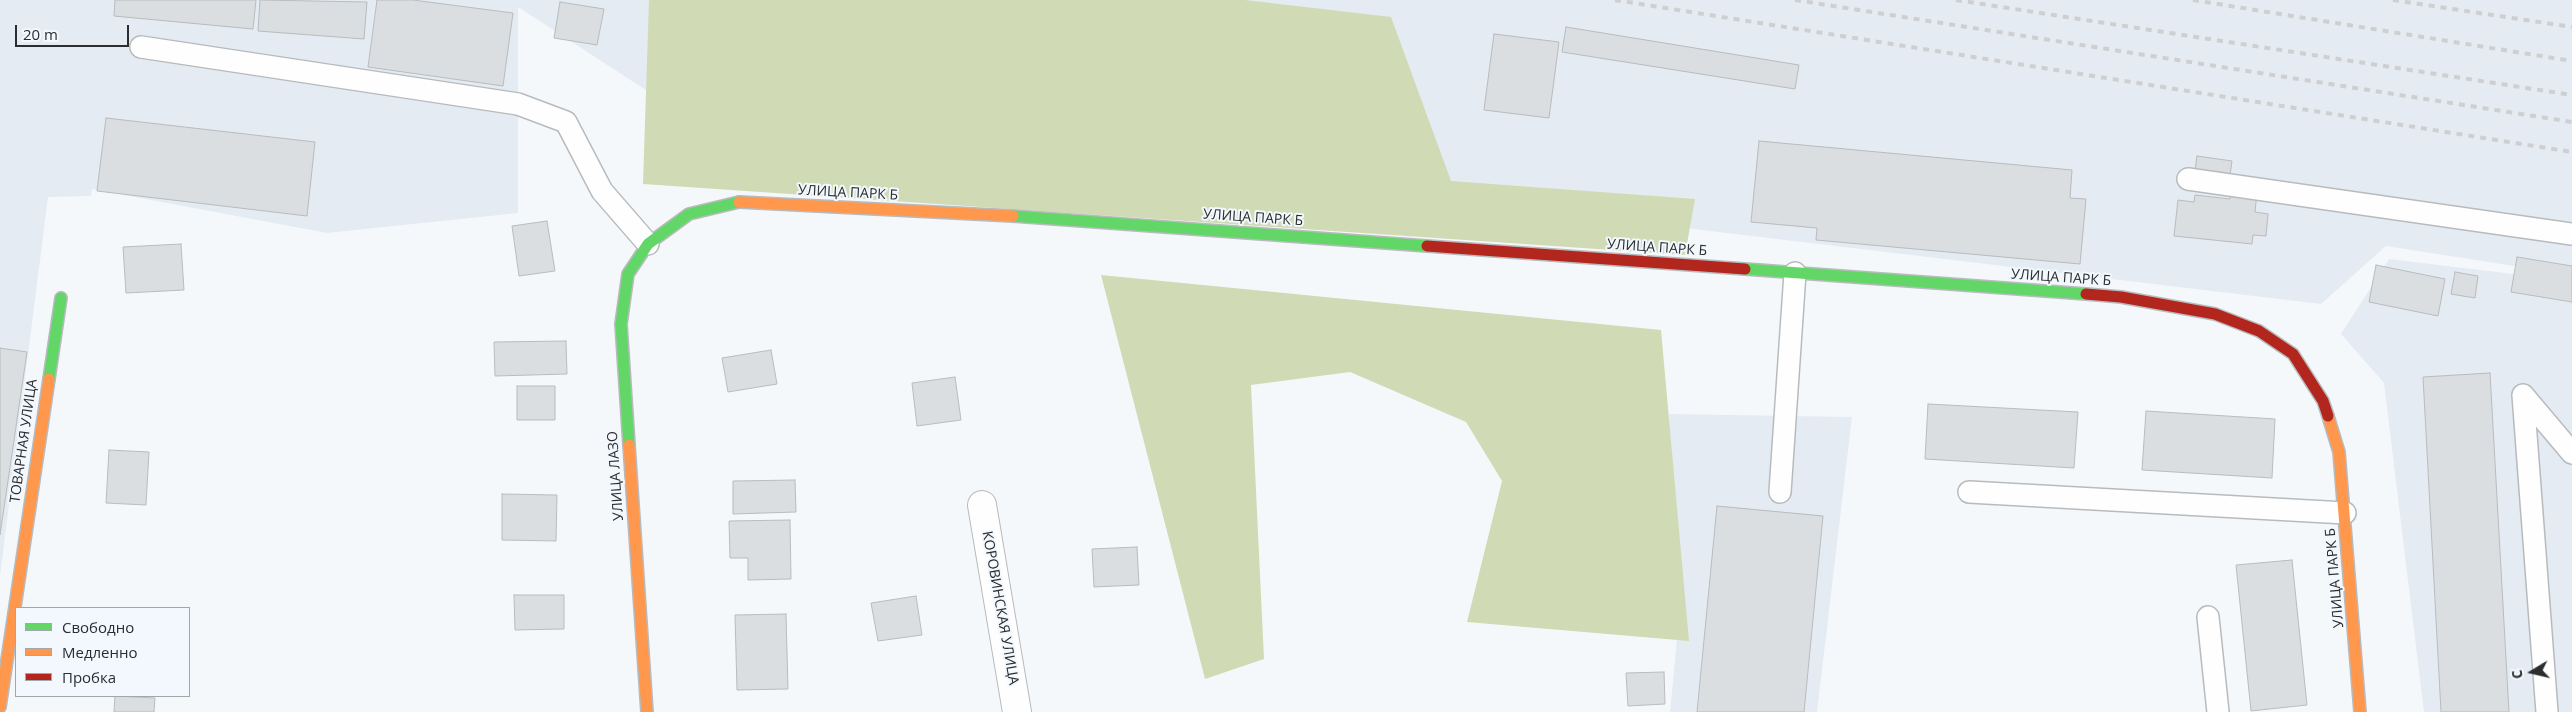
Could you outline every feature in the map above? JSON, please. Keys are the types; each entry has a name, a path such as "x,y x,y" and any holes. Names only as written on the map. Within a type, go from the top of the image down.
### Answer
{"street":[{"name":"УЛИЦА ПАРК Б","path":"648,244 689,214 737,202 1030,217 2121,297 2215,314 2260,331 2293,354 2323,401 2339,452 2360,712"},
{"name":"УЛИЦА ЛАЗО","path":"647,712 621,324 628,274 648,244"},
{"name":"ТОВАРНАЯ УЛИЦА","path":"0,707 61,298"},
{"name":"КОРОВИНСКАЯ УЛИЦА","path":"982,505 1017,712"}],"lane":[{"path":"141,47 518,104 566,122 602,191 648,244"},
{"path":"2188,179 2572,234"},
{"path":"1780,492 1796,273"},
{"path":"2547,712 2523,395 2572,453"},
{"path":"1969,492 2344,513"},
{"path":"2208,617 2218,712"}],"shaded area":[{"path":"0,0 2572,0 2572,275 2386,246 2321,304 672,107 518,7 518,213 327,233 92,189 91,196 48,197 0,576"},
{"path":"2389,259 2572,281 2572,712 2424,712 2384,383 2341,334"},
{"path":"1669,414 1852,417 1817,712 1670,712 1677,639"}],"green space":[{"path":"649,0 1245,0 1391,17 1451,181 1695,199 1685,255 643,184"},
{"path":"1101,275 1661,330 1689,641 1467,622 1502,481 1466,422 1350,372 1251,385 1264,659 1205,679"}],"building":[{"path":"115,0 256,0 253,29 114,16"},
{"path":"260,0 367,2 364,39 258,31"},
{"path":"377,0 413,0 513,13 503,86 368,67"},
{"path":"560,2 604,9 597,45 554,38"},
{"path":"1566,27 1799,65 1795,89 1562,52"},
{"path":"1494,34 1559,42 1549,118 1484,110"},
{"path":"106,118 315,142 307,216 97,191"},
{"path":"1759,141 2072,170 2070,198 2086,199 2080,264 1816,240 1817,228 1751,222"},
{"path":"2197,156 2232,161 2230,175 2195,171"},
{"path":"2231,190 2257,192 2255,212 2268,214 2266,236 2253,235 2252,244 2174,236 2178,200 2194,202 2195,195 2230,199"},
{"path":"547,221 555,271 519,276 512,226"},
{"path":"181,244 184,290 126,293 123,247"},
{"path":"2517,257 2572,266 2572,302 2511,292"},
{"path":"2376,265 2445,279 2438,316 2369,302"},
{"path":"2455,272 2478,276 2475,298 2451,294"},
{"path":"566,341 567,374 495,376 494,342"},
{"path":"0,348 27,352 0,535"},
{"path":"771,350 777,384 728,392 722,358"},
{"path":"2490,373 2509,712 2441,712 2423,377"},
{"path":"955,377 961,420 917,426 912,383"},
{"path":"517,386 555,386 555,420 517,420"},
{"path":"1928,404 2078,412 2074,468 1925,459"},
{"path":"2146,411 2275,419 2272,478 2142,470"},
{"path":"109,450 149,452 146,505 106,503"},
{"path":"795,480 796,512 733,514 733,481"},
{"path":"502,494 557,495 556,541 502,540"},
{"path":"1717,506 1823,516 1804,712 1697,712"},
{"path":"790,520 791,579 748,580 748,558 730,558 729,521"},
{"path":"1137,547 1139,585 1094,587 1092,549"},
{"path":"2292,560 2307,705 2251,711 2236,565"},
{"path":"514,595 564,595 564,629 515,630"},
{"path":"916,596 922,635 878,641 871,603"},
{"path":"786,614 788,689 737,690 735,615"},
{"path":"1664,672 1665,704 1628,706 1626,673"},
{"path":"115,697 155,698 154,712 114,712"}],"railway":[{"path":"1615,0 2572,152"},
{"path":"1795,0 2572,122"},
{"path":"1956,0 2572,95"},
{"path":"2193,0 2572,61"},
{"path":"2393,0 2572,27"}],"traffic: fast":[{"path":"629,445 621,324 628,274 648,244 689,214 739,202"},
{"path":"1013,216 1427,246"},
{"path":"1745,269 2086,294"},
{"path":"49,379 61,298"}],"traffic: slow":[{"path":"739,202 1013,216"},
{"path":"0,707 49,379"},
{"path":"2328,416 2339,452 2360,712"},
{"path":"629,445 647,712"}],"traffic: jam":[{"path":"1427,246 1745,269"},
{"path":"2086,294 2121,297 2215,314 2259,331 2293,354 2323,401 2328,416"}]}
